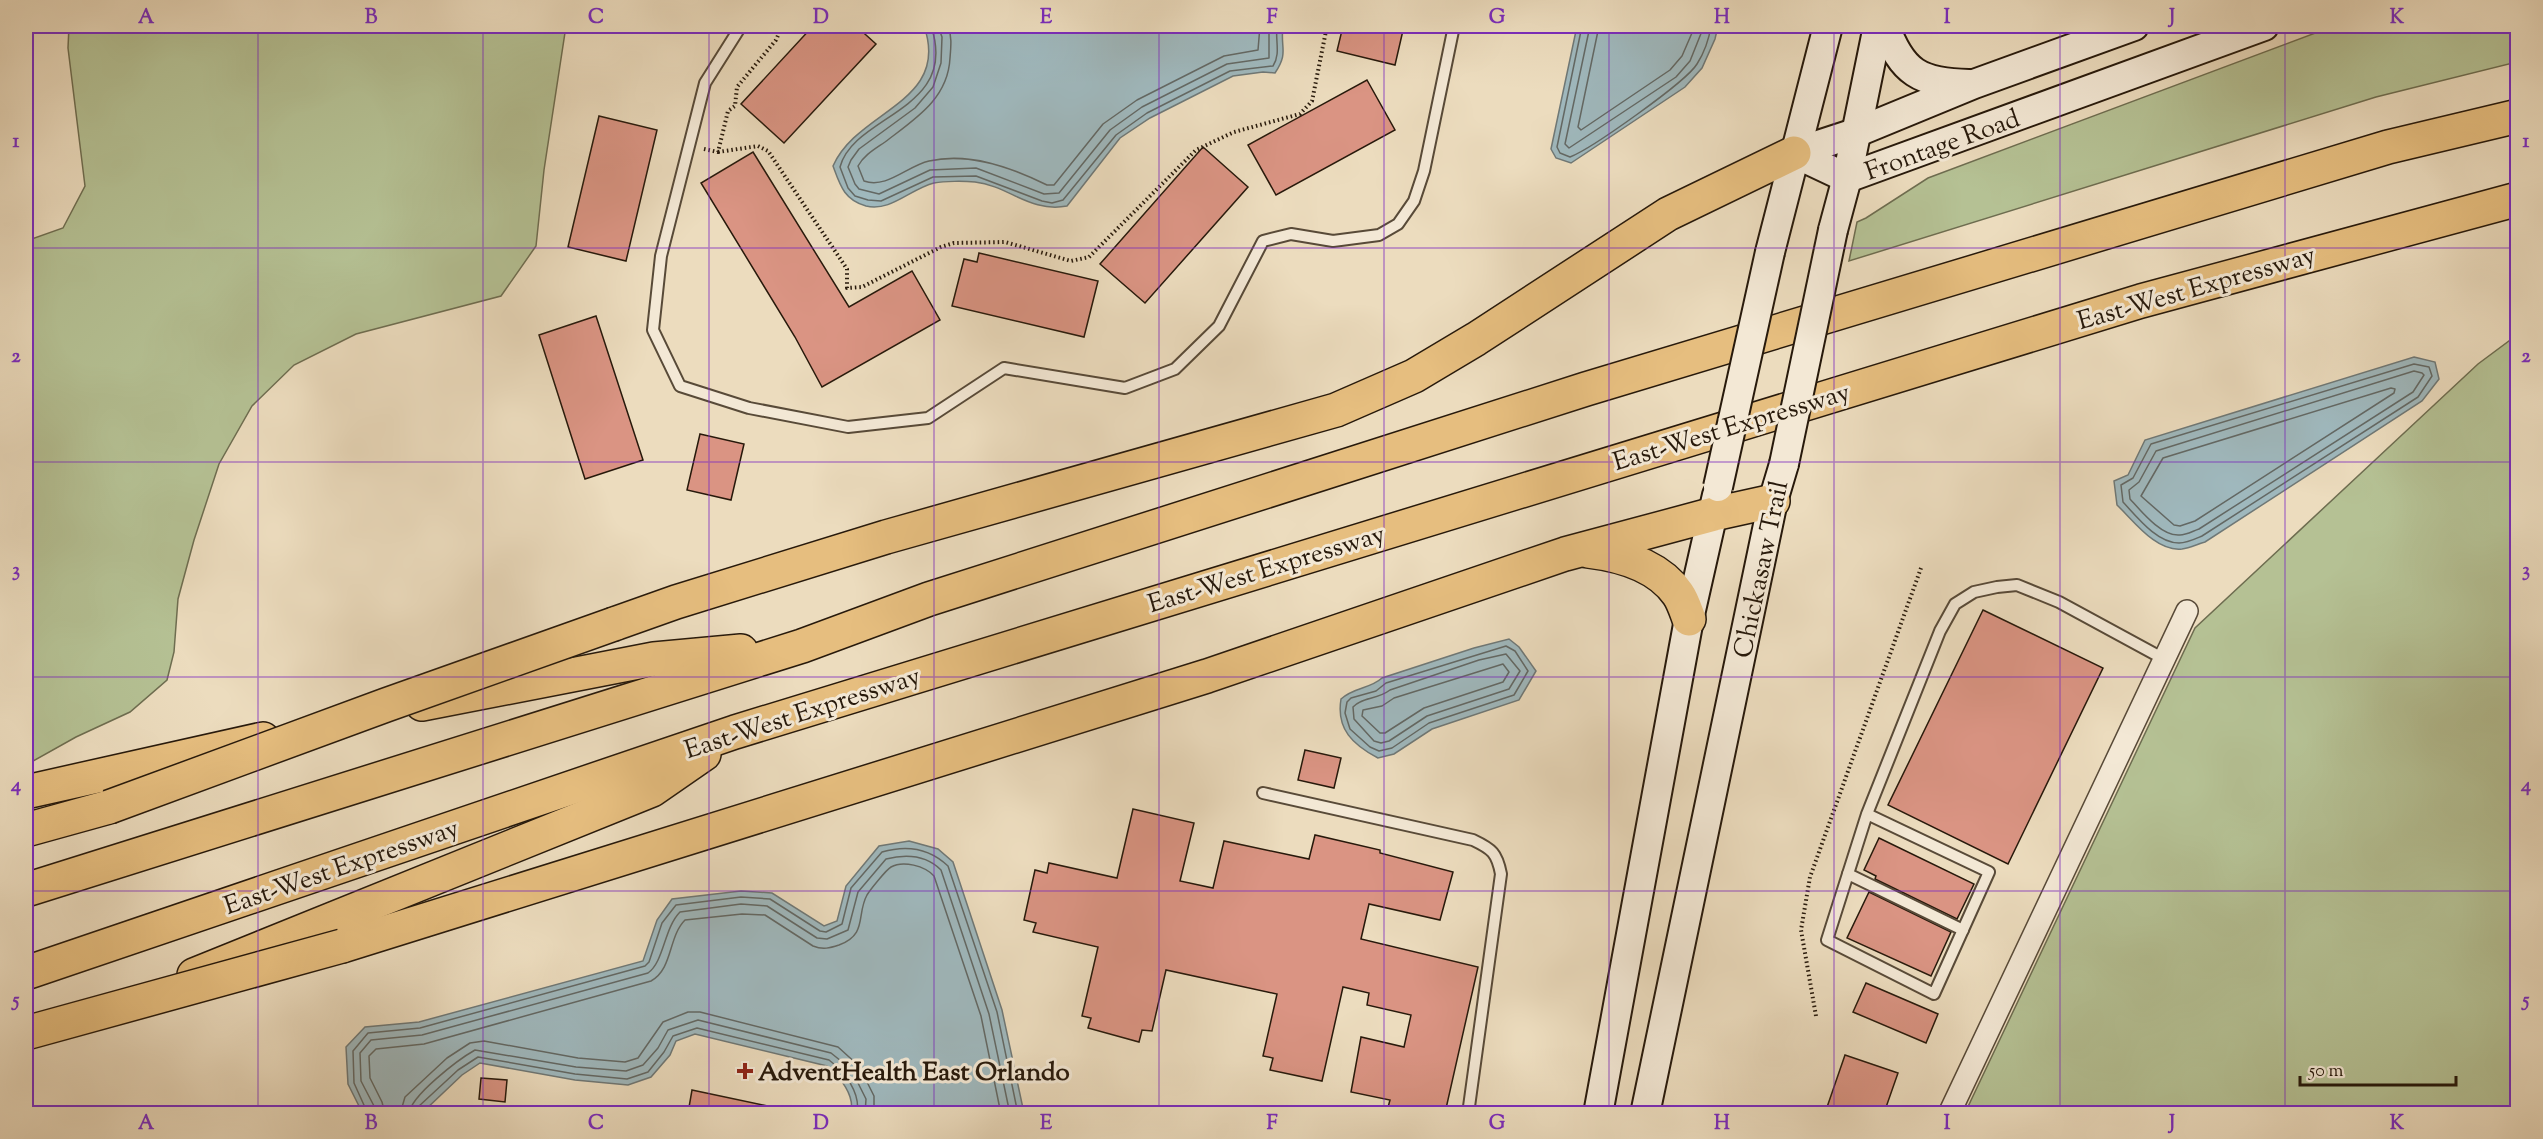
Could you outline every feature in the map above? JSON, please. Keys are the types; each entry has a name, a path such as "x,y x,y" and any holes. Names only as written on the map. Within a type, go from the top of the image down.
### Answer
{"highway":[{"path":"26,890 802,646 929,599 1608,382 2388,147 2517,116"},
{"path":"26,830 109,807 676,602 886,537 1336,410 1414,376 1476,339 1668,214 1794,153"},
{"name":"East-West Expressway","path":"26,973 735,732 2141,301 2517,199"},
{"path":"26,1033 342,946 1207,676 1577,550 1716,500 1773,501"},
{"path":"1577,550 1611,554 1645,566 1663,577 1679,594 1689,619"},
{"path":"26,792 482,690 654,659 802,646"},
{"path":"26,1042 652,790 735,732"}],"street":[{"path":"1598,1113 1689,619 1770,252 1828,26"},
{"name":"Chickasaw Trail","path":"1645,1113 1773,501 1784,464 1878,26"},
{"path":"1885,26 1894,49 1906,65 1922,76 1941,84 1974,84"},
{"name":"Frontage Road","path":"1794,153 1855,133 1974,84 2134,26"},
{"name":"Frontage Road","path":"1794,153 1847,178 2264,26"},
{"path":"1949,1113 2187,611"}],"lane":[{"path":"741,26 705,83 661,256 653,330 680,386 749,408 848,427 928,418 1004,368 1125,388 1175,369 1219,326 1263,241 1291,234 1333,241 1379,235 1398,224 1414,201 1424,171 1454,26"},
{"path":"1868,814 1989,872 1934,994 1827,940 1868,814 1940,630 1955,604 1974,592 2017,585 2058,602 2164,659"},
{"path":"1263,793 1473,840 1487,847 1498,858 1501,873 1468,1113"},
{"path":"1848,874 1963,930"}],"path":[{"path":"718,152 728,111 735,106 737,87 776,40 782,26"},
{"path":"689,146 718,152 758,146 768,151 846,269 847,288 862,286 941,247 954,243 1005,242 1071,261 1089,257 1196,150 1234,132 1300,114 1312,101 1327,26"},
{"path":"1816,1016 1801,930 1810,877 1921,568"}],"green space":[{"path":"69,26 566,26 544,170 536,246 501,296 356,334 294,365 252,406 219,464 194,540 178,599 174,652 167,680 130,712 76,737 26,765 26,241 63,228 85,186 68,48"},
{"path":"2334,26 2517,26 2517,62 2376,97 1849,261 1857,222 1928,178"},
{"path":"2517,335 2517,1113 1965,1113 2195,628 2478,364"}],"water":[{"path":"924,26 1283,26 1283,55 1275,73 1263,72 1233,76 1150,118 1120,138 1067,206 1042,206 987,184 960,181 934,183 884,206 866,206 848,196 833,166 845,147 861,131 898,104 925,72 929,52"},
{"path":"1577,26 1718,26 1715,39 1702,68 1685,87 1571,163 1556,158 1551,149"},
{"path":"2414,357 2435,362 2439,379 2422,401 2205,542 2182,549 2163,546 2146,534 2117,505 2114,481 2128,475 2145,440"},
{"path":"1509,639 1519,647 1536,671 1519,700 1432,729 1394,754 1378,758 1361,748 1348,735 1340,710 1341,699 1351,692 1382,678"},
{"path":"909,841 938,849 953,862 1002,1010 1024,1113 851,1113 849,1093 837,1075 827,1066 695,1034 676,1041 670,1055 651,1077 628,1085 575,1080 480,1063 462,1075 425,1110 415,1113 363,1114 348,1084 346,1047 365,1027 419,1022 643,961 657,920 672,899 741,891 772,893 824,926 837,921 846,886 879,846"}],"building":[{"path":"813,26 856,26 876,44 784,143 741,104"},
{"path":"1343,26 1404,26 1395,65 1337,51"},
{"path":"1367,80 1395,130 1276,195 1248,145"},
{"path":"599,116 657,130 626,261 568,247"},
{"path":"1203,147 1248,187 1145,303 1100,264"},
{"path":"753,152 849,307 912,271 940,320 822,387 795,337 701,183"},
{"path":"979,253 1098,281 1084,337 952,306 964,259 977,262"},
{"path":"596,316 643,460 585,479 539,335"},
{"path":"700,434 744,444 731,500 687,490"},
{"path":"1983,610 2103,668 2008,864 1888,805"},
{"path":"1305,750 1341,758 1334,788 1298,780"},
{"path":"1133,809 1194,823 1180,881 1213,888 1224,841 1309,859 1315,835 1380,850 1380,853 1453,872 1440,920 1369,904 1361,939 1478,967 1445,1113 1387,1111 1390,1100 1351,1092 1361,1037 1404,1047 1411,1015 1367,1005 1369,993 1343,987 1322,1081 1270,1070 1273,1058 1263,1056 1277,994 1166,970 1152,1031 1142,1030 1139,1042 1088,1028 1091,1018 1082,1016 1098,947 1033,932 1036,923 1024,920 1035,870 1047,873 1049,863 1117,878"},
{"path":"1879,838 1974,884 1957,919 1875,879 1876,876 1864,870"},
{"path":"1869,892 1951,932 1931,976 1847,938"},
{"path":"1866,983 1938,1014 1926,1043 1853,1012"},
{"path":"1845,1055 1898,1073 1884,1113 1825,1113"},
{"path":"481,1078 507,1080 505,1102 479,1099"},
{"path":"692,1090 768,1106 767,1113 688,1113"}],"place":[{"name":"AdventHealth East Orlando","path":"745,1071"}]}
